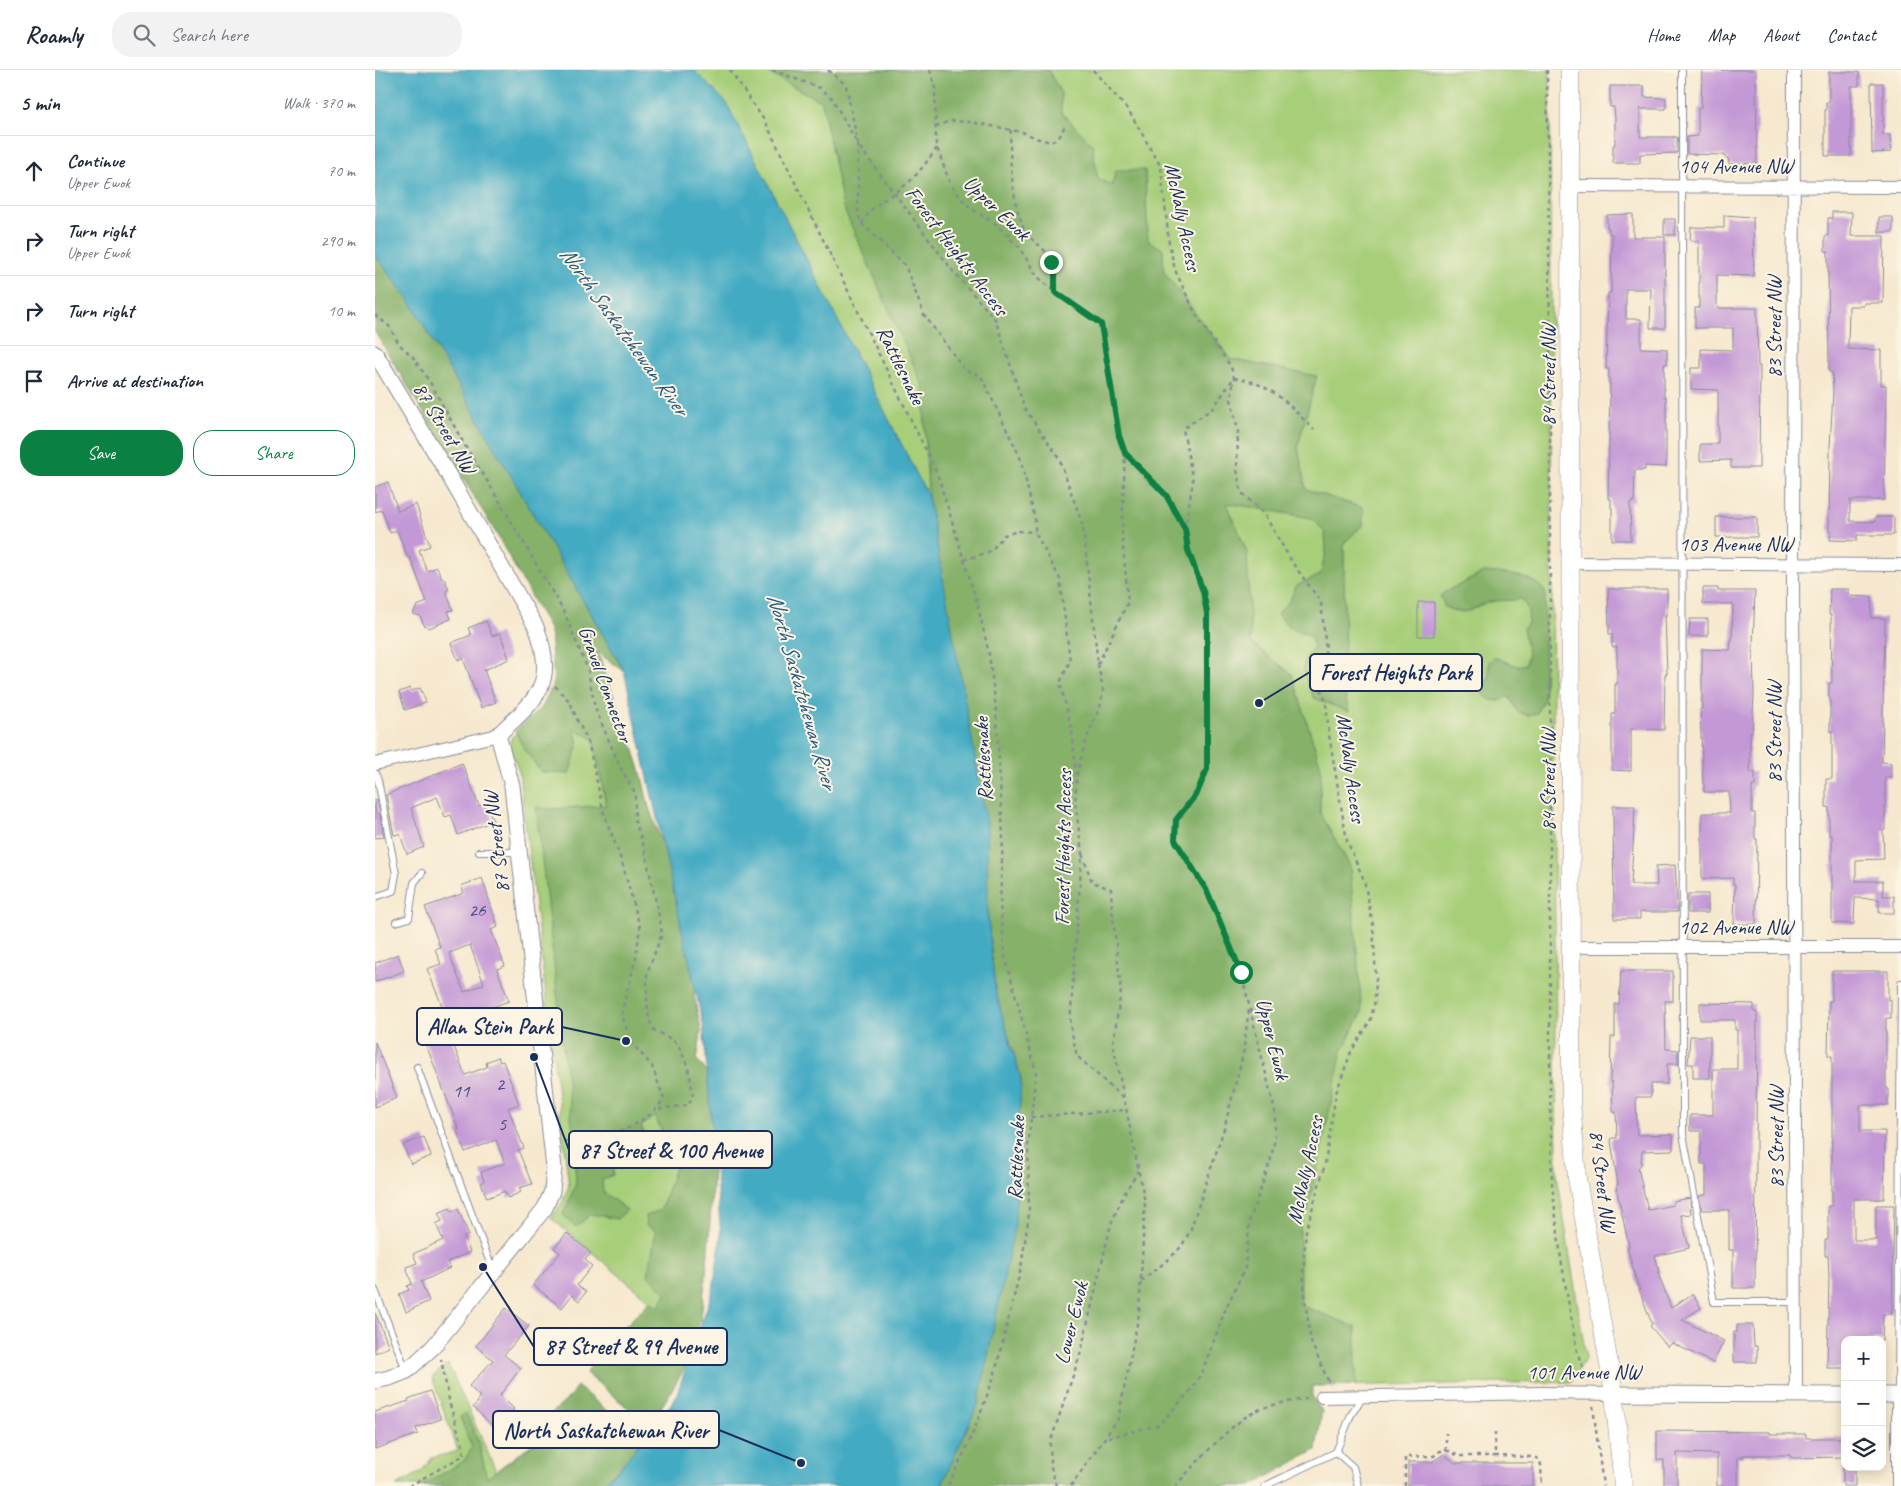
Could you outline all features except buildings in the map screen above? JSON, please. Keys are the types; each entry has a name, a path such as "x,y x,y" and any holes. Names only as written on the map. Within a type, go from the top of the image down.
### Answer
{"main road":[{"name":"84 Street NW","path":"1570,70 1571,1101 1577,1178 1613,1394 1623,1486"}],"street":[{"name":"83 Street NW","path":"1794,70 1793,564 1796,1394"},
{"name":"104 Avenue NW","path":"1571,186 1901,187"},
{"name":"87 Street NW","path":"375,353 448,474 536,627 543,643 543,673 540,688 528,706 498,735 512,786 554,1168 552,1191 545,1208 433,1347 407,1371"},
{"name":"103 Avenue NW","path":"1570,563 1901,565"},
{"path":"375,764 498,735"},
{"name":"102 Avenue NW","path":"1571,947 1901,947"},
{"path":"375,1381 407,1371"},
{"name":"101 Avenue NW","path":"1322,1397 1363,1395 1841,1395"},
{"path":"1886,1395 1900,1395 1898,1486"}],"lane":[{"path":"1682,70 1683,1134 1714,1302 1797,1302"},
{"path":"375,773 379,780 396,874 393,891 375,897"},
{"path":"479,852 519,852"},
{"path":"397,922 409,918 415,883 422,873"},
{"path":"1900,1395 1901,983"},
{"path":"512,1026 538,1024"},
{"path":"417,1067 493,1272"},
{"path":"375,1290 407,1371"},
{"path":"1265,1486 1336,1452 1351,1415 1363,1395"},
{"path":"1336,1452 1353,1467 1358,1486"}],"path":[{"name":"Rattlesnake","path":"730,70 766,123 937,473 964,560 989,654 996,708 1003,836 1000,905 1005,956 1036,1072 1029,1146 1029,1214 1021,1268 994,1377 971,1438 948,1486"},
{"path":"772,70 820,88 832,98 859,145 858,216 862,224 905,265 924,315 965,370 981,376 1020,457 1035,519 1035,532 1060,579 1070,661 1060,683 1072,730 1077,775"},
{"name":"Forest Heights Access","path":"828,70 846,85 859,145 953,270 995,320 1025,409 1059,458 1083,526 1098,665 1103,690 1101,704 1085,743 1077,775 1075,802 1082,853 1070,1024 1077,1056 1124,1099"},
{"name":"Upper Ewok","path":"930,70 935,88 937,148 951,186 970,208 997,225 1019,247 1037,276 1055,292 1101,324 1119,436 1125,453 1166,495 1185,529 1188,550 1203,591 1207,613 1207,769 1197,793 1176,820 1175,840 1207,891 1241,972 1275,1110 1275,1139 1270,1162 1250,1219 1245,1268 1226,1308 1202,1372 1193,1388 1159,1425 1105,1438"},
{"name":"McNally Access","path":"1093,70 1129,111 1161,166 1169,243 1175,270 1196,315 1231,366 1234,378 1231,399 1238,431 1237,470 1241,492 1264,514 1294,565 1321,602 1326,650 1317,678 1326,702 1329,735 1347,840 1364,880 1373,925 1376,978 1374,1011 1370,1022 1351,1052 1336,1093 1325,1164 1306,1231 1303,1272 1311,1342 1325,1376 1330,1383 1329,1390 1322,1397"},
{"path":"1547,70 1550,331 1550,1095 1552,1184 1561,1260 1577,1352 1586,1371"},
{"path":"935,127 949,121 971,122 1011,130 1051,142 1060,136 1065,125"},
{"path":"1011,130 1009,146 1017,204 1024,229 1031,239 1045,251 1051,262 1055,273 1055,292"},
{"path":"862,224 878,203 908,183 937,148"},
{"path":"1007,235 1024,229"},
{"name":"Gravel Connector","path":"375,314 389,326 399,344 413,357 431,384 464,444 565,612 588,670 595,708 621,769 635,792 635,821 644,847 662,934 647,973 647,998 651,1026 654,1030 673,1040 679,1047 688,1067 693,1093 689,1105 657,1109"},
{"path":"1185,529 1193,481 1183,429 1213,408 1234,378 1265,386 1290,406 1314,430"},
{"path":"1098,665 1128,602 1121,534 1125,453"},
{"path":"964,560 991,551 1004,535 1018,531 1035,532"},
{"path":"543,673 570,702 588,741 605,814 622,862 640,927 636,958 622,1016 631,1042 653,1066 664,1099 657,1109 628,1129 599,1139 551,1142"},
{"path":"1071,1486 1118,1419 1139,1314 1145,1202 1113,1044 1121,991 1111,889 1092,882 1082,853"},
{"path":"1141,1281 1181,1247 1190,1231 1224,1129 1243,1054 1249,1008"},
{"path":"1031,1117 1126,1110"},
{"name":"Lower Ewok","path":"1056,1486 1051,1467 1050,1443 1080,1355 1111,1224 1124,1194 1138,1170"},
{"path":"409,1486 464,1456 463,1446 450,1405 442,1360 433,1347"},
{"path":"1175,1486 1229,1430 1257,1411 1289,1401 1322,1397"},
{"path":"1594,1412 1603,1486"},
{"path":"1495,1432 1495,1456"},
{"path":"1445,1451 1446,1433"},
{"path":"1405,1486 1405,1457 1434,1456 1441,1451 1452,1451 1457,1456 1532,1457 1539,1459 1542,1486"}],"green space":[{"path":"694,70 1550,70 1557,1175 1586,1358 1571,1382 1312,1386 928,496 726,102"},
{"path":"766,70 1048,70 1061,93 1061,112 1092,144 1098,179 1112,185 1116,170 1145,170 1148,241 1163,249 1164,272 1230,359 1317,376 1298,446 1306,489 1363,508 1363,525 1344,543 1345,696 1349,712 1314,698 1304,672 1305,660 1314,647 1310,635 1290,628 1277,614 1290,600 1296,586 1320,575 1326,552 1325,532 1311,518 1227,503 1247,552 1251,643 1292,674 1321,767 1320,812 1350,866 1362,1013 1342,1051 1308,1211 1300,1223 1300,1305 1356,1327 1356,1385 1312,1386 1312,1397 1322,1411 1316,1450 1251,1486 941,1486 978,1404 1021,1079 995,990 988,919 928,496 923,386 843,207 822,102"},
{"path":"375,255 408,298 624,671 597,652 632,745 649,808 676,883 695,985 694,996 701,1031 697,1060 709,1078 714,1153 708,1252 701,1317 684,1369 650,1426 586,1373 605,1347 650,1301 659,1307 666,1293 648,1275 656,1231 646,1225 645,1216 661,1210 676,1165 655,1116 641,1126 644,1133 660,1144 665,1163 658,1168 645,1158 635,1143 629,1146 628,1161 613,1159 613,1175 602,1179 603,1192 627,1210 617,1219 591,1214 576,1227 563,1215 576,1183 573,1133 536,807 551,809 606,805 593,739 575,729 578,747 569,774 541,772 524,749 515,731 543,706 554,682 550,631 496,533 375,332"},
{"path":"1485,572 1510,574 1526,578 1540,586 1545,592 1544,698 1537,713 1528,716 1517,711 1509,696 1493,701 1480,691 1489,677 1489,662 1494,657 1517,666 1526,664 1528,655 1523,628 1528,624 1528,613 1523,602 1520,599 1495,601 1466,612 1460,612 1445,607 1440,596"},
{"path":"597,651 632,745 649,808 676,883 696,982 694,996 701,1031 697,1060 706,1071 713,1169 708,1252 701,1317 684,1369 650,1426 586,1373 605,1347 650,1301 551,1218 562,1203 569,1186 519,771 509,746 512,737 543,706 554,682"},
{"path":"448,1364 496,1471 554,1430 543,1421 567,1400 577,1386 595,1486 396,1486 421,1472 432,1458 458,1451 432,1377"},
{"path":"577,1386 641,1439 623,1464 599,1486 421,1486 464,1461 472,1448 460,1417 466,1413 479,1444 487,1478 554,1430 543,1421 567,1400"}],"water":[{"path":"375,70 694,70 726,102 928,496 987,823 988,919 995,990 1021,1079 1015,1224 978,1404 941,1486 599,1486 617,1471 675,1399 713,1290 721,1236 703,1024 624,671 408,298 375,255"}],"place":[{"name":"Forest Heights Park","path":"1259,703"},
{"name":"Allan Stein Park","path":"626,1041"},
{"name":"87 Street & 100 Avenue","path":"534,1057"},
{"name":"87 Street & 99 Avenue","path":"483,1267"},
{"name":"North Saskatchewan River","path":"801,1463"}],"route":[{"path":"1051,262 1055,273 1055,292 1101,324 1119,436 1125,453 1166,495 1185,529 1188,550 1203,591 1207,613 1207,769 1197,793 1176,820 1175,840 1207,891 1241,972"}]}
